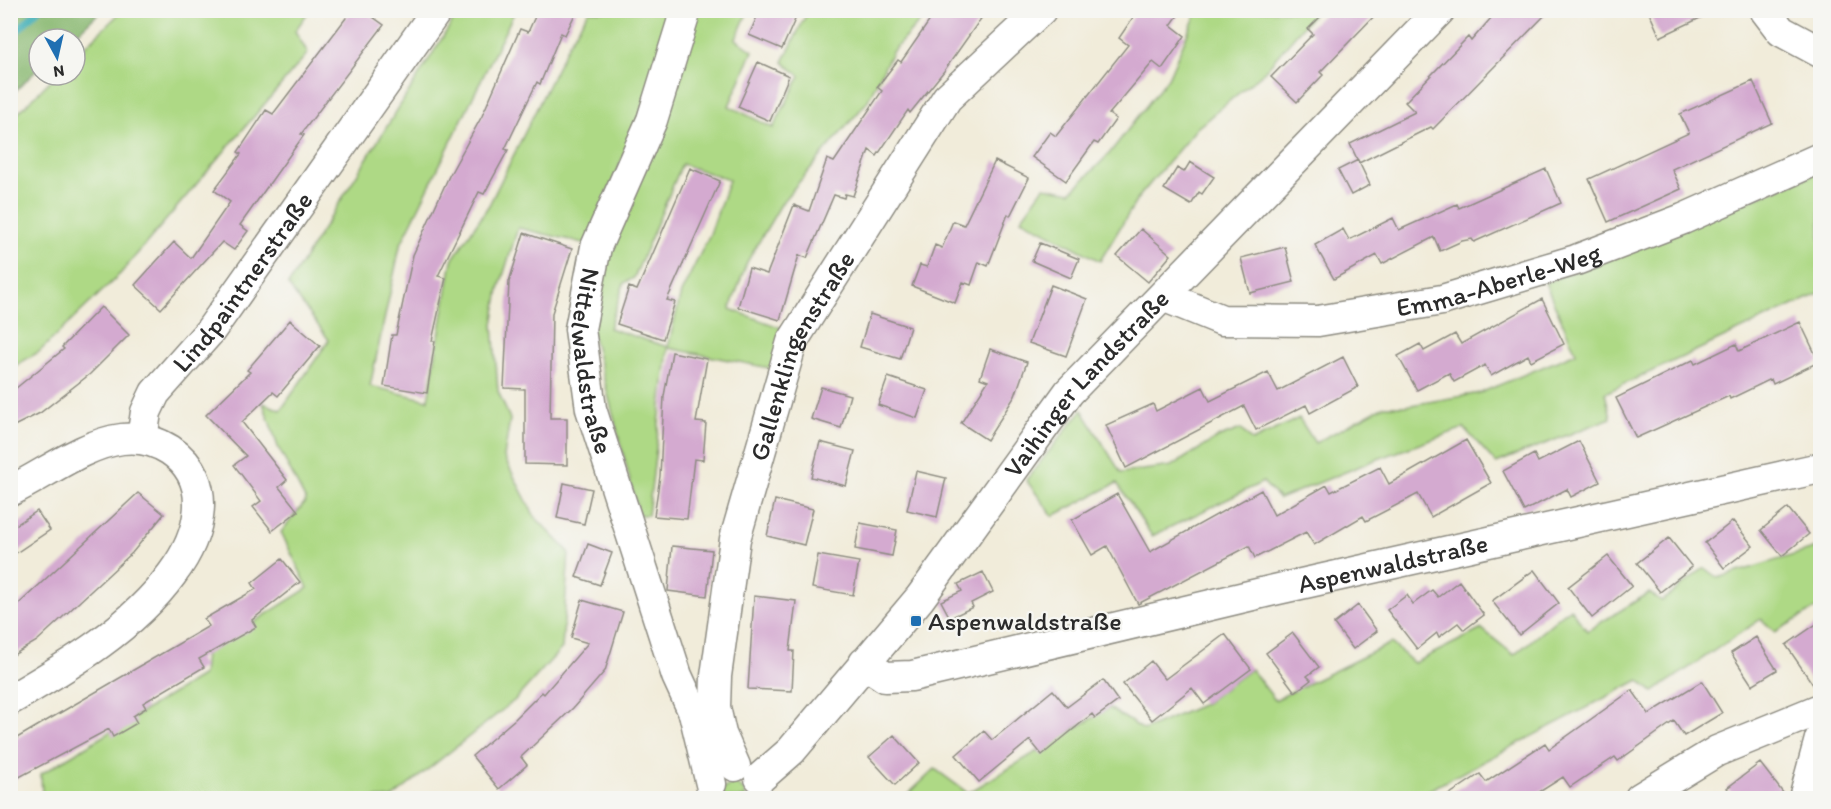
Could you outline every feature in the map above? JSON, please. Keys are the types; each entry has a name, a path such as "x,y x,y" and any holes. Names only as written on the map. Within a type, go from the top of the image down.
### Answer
{"street":[{"name":"Lindpaintnerstraße","path":"142,439 146,412 155,393 210,331 437,10"},
{"name":"Nittelwaldstraße","path":"686,10 652,120 596,247 580,329 591,408 677,676 704,710 707,791"},
{"name":"Gallenklingenstraße","path":"752,781 704,710 716,676 735,539 792,342 947,98 1041,10"},
{"name":"Vaihinger Landstraße","path":"707,791 716,777 752,781 791,752 966,537 1070,392 1440,10"},
{"path":"1765,10 1781,32 1821,52"},
{"name":"Emma-Aberle-Weg","path":"1163,296 1222,320 1317,321 1442,300 1576,260 1683,219 1821,158"},
{"path":"10,490 100,445 122,439 142,439 160,444 177,455 193,473 199,492 200,513 197,530 188,552 154,596 129,619 83,654 10,700"},
{"name":"Aspenwaldstraße","path":"864,663 885,677 912,676 1286,587 1821,468"},
{"path":"1640,798 1717,752 1821,709"},
{"path":"1804,798 1821,740"}],"green space":[{"path":"11,10 101,10 84,27 27,27 27,80 11,95"},
{"path":"1198,10 1316,11 1264,72 1197,128 1138,198 1100,261 1021,219 1044,187 1071,192 1109,154 1168,78"},
{"path":"122,11 309,11 295,31 308,53 121,273 39,352 11,368 11,120 44,87 87,87 87,45"},
{"path":"459,11 515,11 400,246 370,386 428,400 452,260 489,205 570,41 589,11 672,11 640,116 587,244 518,228 499,289 493,325 498,391 510,419 504,457 535,517 569,552 562,648 515,700 392,798 37,798 42,795 41,774 203,675 205,653 308,588 281,532 306,501 278,447 263,403 281,410 329,340 288,285"},
{"path":"695,11 748,11 736,39 753,51 729,106 773,128 800,76 783,62 808,11 929,11 892,52 867,102 783,201 747,262 730,309 787,330 774,369 668,348 648,515 639,515 590,325 606,252","holes":["682,164 729,180 710,234 681,293 668,347 609,328 624,283 634,278"]},
{"path":"1820,172 1820,293 1605,393 1611,418 1496,463 1464,428 1375,460 1279,499 1263,482 1152,536 1117,483 1053,516 1026,480 1082,410 1121,473 1172,466 1217,438 1241,429 1252,441 1299,418 1315,443 1384,406 1405,406 1480,393 1576,353 1545,283"},
{"path":"1820,547 1820,606 1775,632 1761,619 1653,692 1639,680 1414,798 904,798 935,769 968,793 1109,708 1144,730 1204,704 1251,669 1275,700 1391,643 1414,663 1482,629 1514,655 1570,608 1587,631 1649,593 1662,601 1704,568 1718,578"},
{"path":"734,783 744,790 746,798 717,798 722,789"}],"building":[{"path":"352,10 363,10 384,25 301,134 304,135 240,225 248,231 234,250 222,242 161,309 135,285 174,242 191,258 230,202 214,190 241,154 238,152 266,110 273,114"},
{"path":"538,10 577,10 565,35 561,33 540,84 537,82 505,149 508,150 484,194 479,192 438,276 446,278 432,341 435,341 427,393 384,386 392,335 396,335 413,255 449,176 482,116 520,29 528,32"},
{"path":"760,10 786,10 797,15 782,49 749,35"},
{"path":"937,10 987,10 944,71 910,113 908,110 877,156 869,150 853,196 845,194 844,198 834,195 807,258 799,255 780,320 738,307 749,268 767,274 794,205 809,211 827,159 834,162 882,91 877,87 898,60 901,62"},
{"path":"1138,10 1182,10 1171,25 1185,36 1162,69 1153,62 1109,114 1116,119 1098,144 1094,142 1066,181 1032,157 1050,132 1056,136 1128,45 1119,38"},
{"path":"1327,10 1380,10 1320,72 1323,75 1297,102 1271,77 1313,34 1308,29"},
{"path":"1498,10 1550,10 1433,129 1431,127 1359,163 1350,144 1415,112 1405,102 1468,37 1471,41"},
{"path":"1648,10 1717,10 1660,37"},
{"path":"758,62 789,76 770,121 738,107"},
{"path":"1753,81 1772,123 1672,169 1681,189 1608,222 1589,179 1689,133 1680,114"},
{"path":"1358,160 1370,185 1351,195 1338,170"},
{"path":"995,161 1029,178 1010,216 1008,214 988,266 979,262 971,285 963,282 955,303 912,286 920,265 927,267 935,245 942,248 953,221 964,225"},
{"path":"1190,162 1214,177 1202,194 1199,192 1191,205 1164,189 1177,168 1184,172"},
{"path":"690,168 720,181 667,300 675,302 663,339 617,324 629,287 637,290"},
{"path":"1546,169 1561,203 1474,242 1472,239 1462,241 1440,251 1434,237 1382,264 1377,255 1334,279 1315,245 1343,229 1349,240 1393,218 1399,230 1457,204 1459,208"},
{"path":"1141,229 1171,255 1148,282 1117,256"},
{"path":"524,233 572,249 552,313 550,418 567,418 567,465 525,464 525,389 504,388 509,282"},
{"path":"1040,243 1079,259 1071,278 1032,261"},
{"path":"1285,247 1294,282 1250,293 1241,258"},
{"path":"1051,285 1087,299 1066,356 1029,343"},
{"path":"1542,299 1564,344 1531,361 1528,355 1491,376 1485,365 1454,382 1449,373 1417,390 1398,356 1420,344 1424,351 1455,334 1461,344"},
{"path":"101,307 129,335 90,374 40,413 10,428 10,393 64,349 62,347"},
{"path":"870,314 910,327 900,359 860,347"},
{"path":"290,320 320,346 278,396 273,392 242,422 287,480 279,487 298,511 272,531 253,507 261,501 234,465 246,456 206,415 250,372 247,370"},
{"path":"1800,322 1819,362 1773,384 1771,379 1730,399 1729,396 1636,438 1616,398 1693,360 1695,364 1736,344 1739,351"},
{"path":"990,349 1027,362 1015,396 987,440 961,423 988,381 980,378"},
{"path":"672,352 707,359 696,422 706,423 703,460 694,459 687,519 654,516 660,476 664,396"},
{"path":"1343,357 1358,387 1310,413 1306,405 1256,430 1244,406 1126,468 1106,425 1153,404 1156,411 1203,387 1210,401 1268,372 1278,391"},
{"path":"888,377 927,390 917,418 878,405"},
{"path":"821,387 850,395 841,428 811,419"},
{"path":"1466,440 1491,483 1431,517 1418,494 1366,521 1363,516 1314,545 1306,532 1255,558 1249,546 1138,604 1107,546 1092,555 1072,520 1117,494 1150,552 1261,490 1274,515 1327,485 1331,492 1380,467 1389,484"},
{"path":"1579,441 1600,482 1571,497 1567,489 1524,511 1503,471 1534,454 1538,462"},
{"path":"820,442 855,451 846,486 811,477"},
{"path":"916,471 946,478 937,517 907,510"},
{"path":"564,483 592,489 584,524 557,518"},
{"path":"138,493 164,514 132,553 37,641 10,657 10,612"},
{"path":"775,500 813,509 804,545 767,536"},
{"path":"1788,508 1809,534 1782,556 1761,530"},
{"path":"37,511 50,530 10,557 10,529"},
{"path":"1733,521 1753,546 1724,568 1705,543"},
{"path":"860,523 897,530 892,556 855,549"},
{"path":"1669,538 1692,567 1660,592 1637,563"},
{"path":"588,544 612,553 600,585 576,577"},
{"path":"672,546 712,550 707,596 668,591"},
{"path":"818,555 859,562 853,595 812,588"},
{"path":"1608,556 1632,586 1592,618 1568,587"},
{"path":"282,559 300,582 252,620 256,627 199,659 204,667 143,703 146,708 133,716 137,723 113,737 109,729 10,782 10,742 209,626 204,619 256,589 252,583"},
{"path":"1534,570 1559,603 1519,635 1492,601"},
{"path":"983,572 993,592 971,603 973,607 950,618 941,601 962,591 958,584"},
{"path":"1459,581 1484,615 1464,630 1458,623 1439,637 1437,633 1417,649 1387,610 1407,595 1413,604 1432,590 1438,597"},
{"path":"754,596 796,601 790,651 794,651 792,691 748,689"},
{"path":"582,600 623,612 605,671 573,708 521,757 527,765 499,789 472,756 542,692 544,694 588,643 571,638"},
{"path":"1358,605 1377,631 1353,649 1334,624"},
{"path":"1821,621 1821,692 1818,692 1786,645"},
{"path":"1293,633 1319,667 1307,676 1311,680 1295,692 1266,653"},
{"path":"1225,634 1251,669 1204,704 1192,688 1152,720 1123,684 1151,661 1165,679"},
{"path":"1756,637 1777,670 1752,685 1731,653"},
{"path":"1103,680 1118,701 1095,718 1092,714 1042,755 1030,740 979,782 956,755 984,731 992,740 1053,690 1067,707"},
{"path":"1702,681 1722,713 1684,736 1674,721 1618,761 1615,757 1570,787 1563,777 1530,798 1444,798 1480,774 1486,782 1545,743 1549,749 1632,690 1649,714"},
{"path":"894,735 919,763 895,785 869,757"},
{"path":"1760,763 1787,798 1735,798 1727,788"}],"waterway":[{"path":"10,38 38,10"}],"place":[{"name":"Aspenwaldstraße","path":"916,621"}]}
